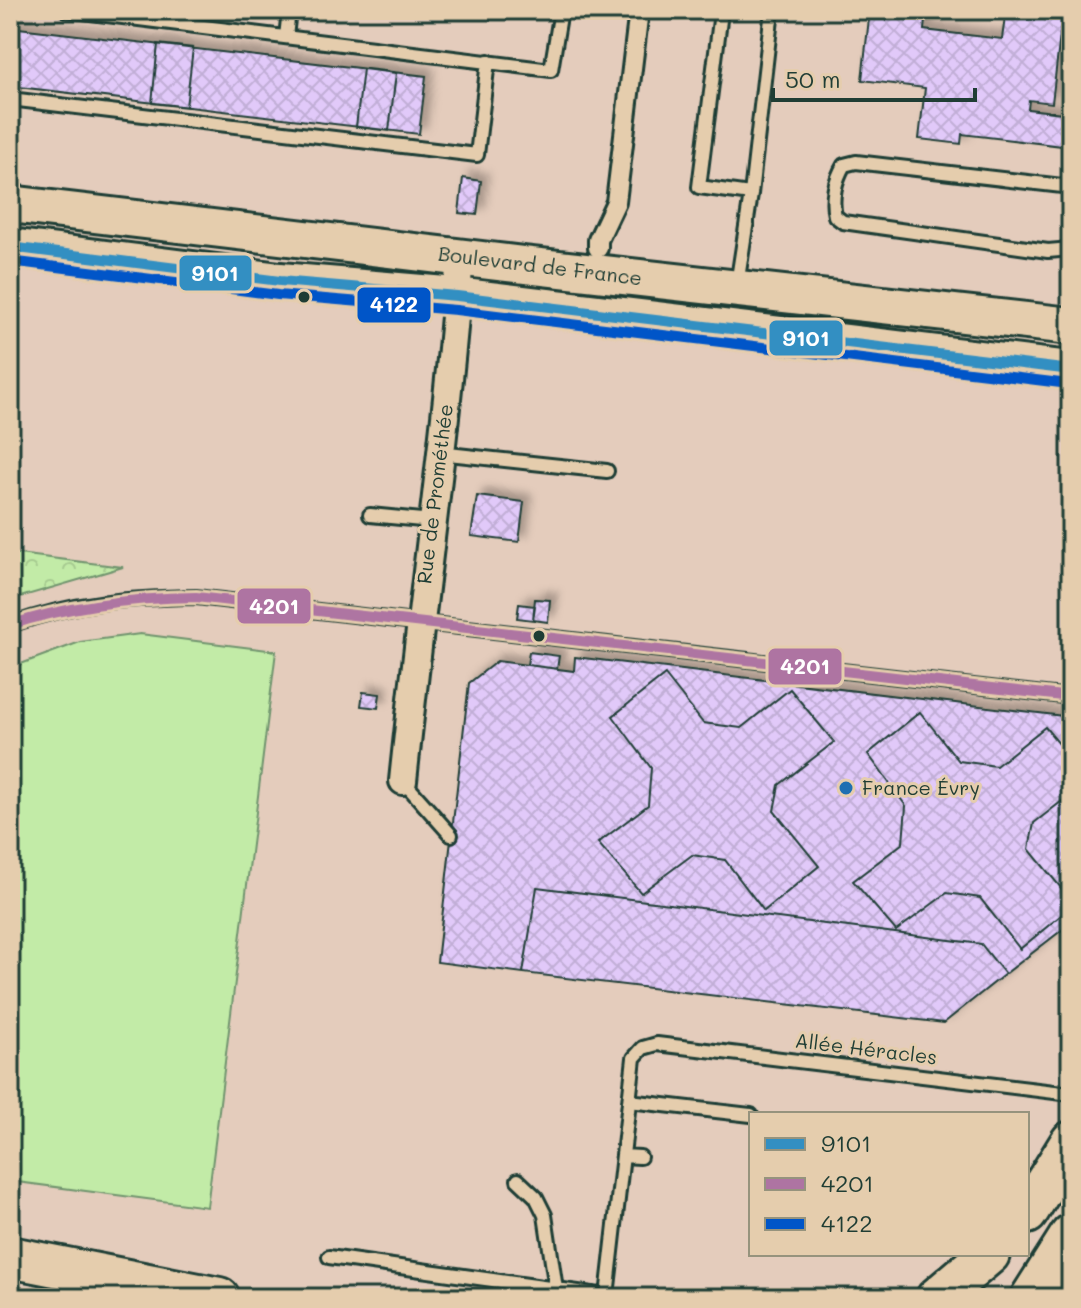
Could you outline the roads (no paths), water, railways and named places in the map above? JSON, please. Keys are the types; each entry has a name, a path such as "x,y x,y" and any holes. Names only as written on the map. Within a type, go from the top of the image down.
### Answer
{"main road":[{"name":"Boulevard de France","path":"10,204 1071,326"},
{"name":"Boulevard de France","path":"10,247 280,281 457,296 1071,370"},
{"path":"1029,1210 1071,1142"},
{"path":"1031,1298 1071,1235"},
{"path":"937,1298 987,1256"},
{"path":"10,1257 219,1298"},
{"path":"10,1280 79,1298"}],"street":[{"path":"598,248 598,240 616,202 639,10"},
{"name":"Rue de Prométhée","path":"403,781 460,256"}],"lane":[{"path":"66,10 551,70 561,10"},
{"path":"286,37 289,10"},
{"path":"737,288 772,10"},
{"path":"720,20 699,187 751,194"},
{"path":"10,99 477,155 488,61"},
{"path":"1071,187 856,162 844,165 837,175 832,206 835,216 843,222 1048,251 1071,249"},
{"path":"439,453 607,471"},
{"path":"370,515 432,521"},
{"path":"10,625 55,609 110,600 196,597 1071,697"},
{"path":"403,781 451,835"},
{"name":"Allée Héracles","path":"629,1101 634,1058 643,1048 657,1044 1071,1094"},
{"path":"607,1296 629,1101 749,1115"},
{"path":"623,1156 640,1157"},
{"path":"518,1180 536,1197 545,1215 556,1289"},
{"path":"329,1257 621,1298"}],"place":[{"name":"France Évry","path":"846,788"}]}
